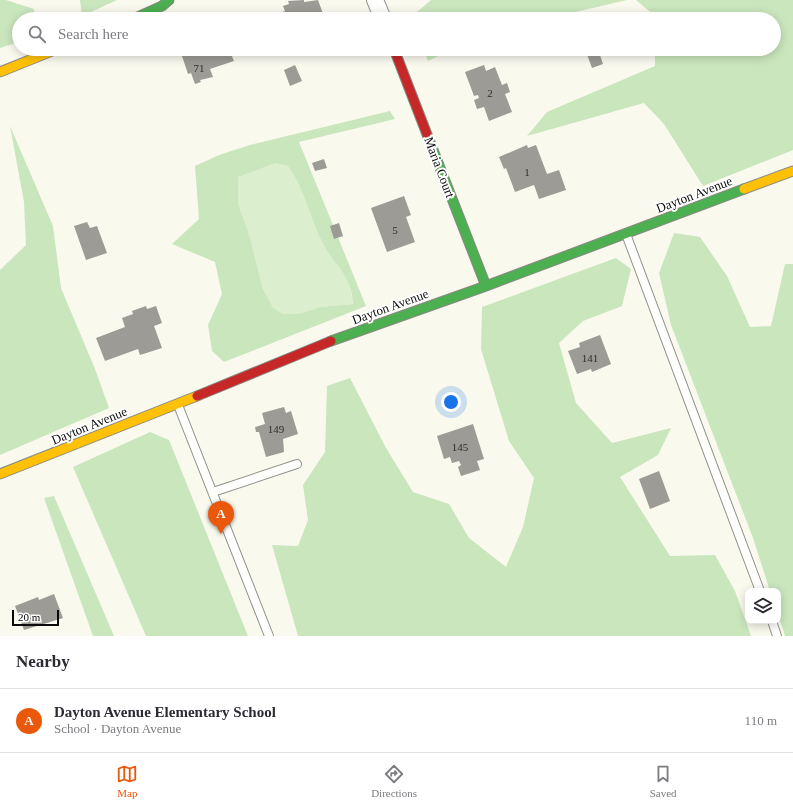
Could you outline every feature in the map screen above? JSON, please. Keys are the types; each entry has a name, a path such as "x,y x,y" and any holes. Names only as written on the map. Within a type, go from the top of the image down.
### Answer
{"street":[{"path":"149,12 162,6 169,0"},
{"path":"375,0 379,12"},
{"path":"0,72 40,56"},
{"name":"Maria Court","path":"397,56 486,286"},
{"name":"Dayton Avenue","path":"0,474 178,404 321,344 486,286 793,170"}],"lane":[{"path":"626,233 759,588"},
{"path":"178,404 269,636"},
{"path":"213,492 297,464"},
{"path":"773,624 777,636"}],"green space":[{"path":"0,0 6,0 34,9 34,12 12,12 12,44 0,48"},
{"path":"80,0 117,0 91,12 82,12"},
{"path":"431,0 627,0 575,12 417,12"},
{"path":"636,0 793,0 793,150 703,186 664,124 644,103 527,136 547,112 655,66 655,56 781,56 781,12 650,12"},
{"path":"426,56 438,56 428,61"},
{"path":"390,111 395,119 299,142 366,306 224,362 212,351 208,325 222,294 215,262 172,244 199,219 195,166 219,155 250,145","holes":["275,163 288,166 304,195 315,227 325,247 347,279 352,294 353,304 320,307 299,314 283,314 273,308 263,289 250,237 238,203 238,177"]},
{"path":"10,126 53,226 61,288 95,369 109,408 0,455 0,270 26,245 24,202"},
{"path":"275,162 288,166 298,178 325,247 349,280 353,304 320,307 300,314 283,314 273,309 263,289 250,237 238,203 238,177"},
{"path":"674,233 700,237 727,276 750,327 771,326 785,264 793,264 793,636 785,636 781,623 781,588 769,588 753,538 671,325 659,273"},
{"path":"616,258 631,269 622,306 583,321 559,343 576,403 612,443 671,428 658,455 620,477 670,556 715,555 735,591 745,619 745,624 747,624 751,636 298,636 272,545 298,546 308,520 303,485 325,452 327,386 350,378 386,448 413,492 449,504 469,538 506,567 523,527 534,478 509,441 481,349 482,307"},
{"path":"150,432 169,440 248,636 146,636 73,467"},
{"path":"54,496 114,636 93,636 44,498"}],"building":[{"path":"304,0 304,2 318,0 322,12 282,12 285,11 283,6 289,4 288,1"},
{"path":"182,56 232,56 234,61 210,69 213,77 200,80 201,82 195,84 191,73 188,74"},
{"path":"588,56 600,56 603,64 592,68"},
{"path":"295,65 302,81 290,86 284,70"},
{"path":"484,65 486,71 495,67 502,85 507,83 510,92 505,94 512,112 489,121 484,107 477,109 474,100 479,98 478,95 474,96 465,72"},
{"path":"527,145 528,148 536,145 547,174 559,170 566,190 539,199 534,185 515,192 506,168 504,169 499,157"},
{"path":"324,159 327,168 315,171 312,163"},
{"path":"404,196 411,215 406,217 415,242 387,252 371,208"},
{"path":"87,222 90,228 97,226 107,253 86,260 74,226"},
{"path":"339,223 343,236 334,239 330,226"},
{"path":"146,306 147,309 156,306 162,323 154,326 162,348 140,355 138,349 105,361 96,338 125,327 122,318 133,314 132,311"},
{"path":"600,335 611,364 592,372 591,369 577,374 568,351 580,347 579,343"},
{"path":"284,407 286,413 291,411 298,434 283,439 284,452 266,457 259,432 256,432 255,427 265,424 262,413"},
{"path":"473,424 484,459 477,461 480,470 461,476 458,467 461,465 459,461 452,463 450,457 444,459 437,436"},
{"path":"659,471 670,501 650,509 639,479"},
{"path":"54,594 63,618 24,630 15,606 38,597 39,600"}],"traffic: fast":[{"path":"149,12 162,6 169,0"},
{"path":"428,137 486,286"},
{"path":"331,341 486,286 744,189"}],"traffic: slow":[{"path":"0,72 40,56"},
{"path":"744,189 793,171"},
{"path":"0,474 197,396"}],"traffic: jam":[{"path":"397,56 428,137"},
{"path":"197,396 331,341"}],"place":[{"name":"Dayton Avenue Elementary School","path":"221,534"}]}
